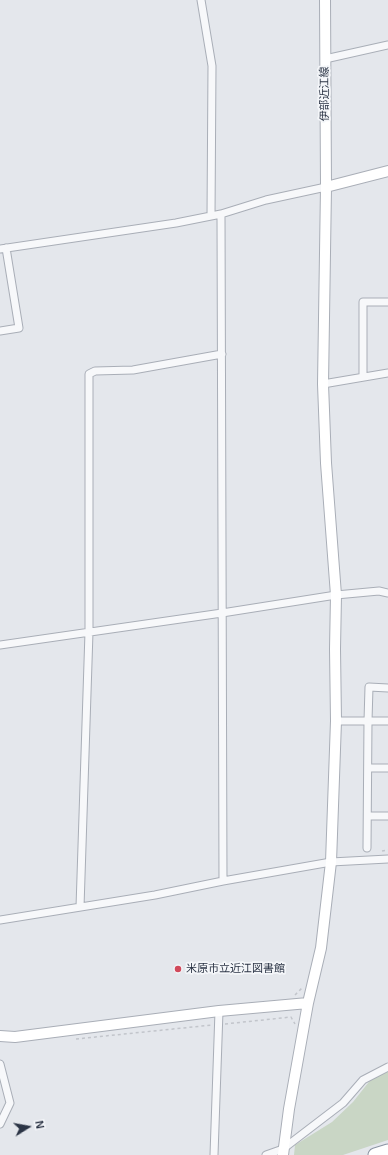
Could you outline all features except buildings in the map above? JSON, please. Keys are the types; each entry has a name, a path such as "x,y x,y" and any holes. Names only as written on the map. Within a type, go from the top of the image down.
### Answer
{"highway":[{"path":"375,1155 388,1151"}],"street":[{"path":"201,0 212,66 210,216"},
{"name":"伊部近江線","path":"283,1152 308,1003 321,948 331,862 336,720 334,649 336,595 326,463 323,384 326,187 325,0"},
{"path":"325,59 388,45"},
{"path":"0,331 19,328 3,249 176,223 221,214 266,200 326,187 388,171"},
{"path":"221,214 223,881"},
{"path":"363,377 363,302 388,302"},
{"path":"80,908 88,632 89,374 95,371 133,370 222,354"},
{"path":"323,384 388,373"},
{"path":"0,645 336,595 379,591 388,592"},
{"path":"367,848 369,687 388,688"},
{"path":"336,720 388,721"},
{"path":"368,768 388,768"},
{"path":"368,816 388,816"},
{"path":"0,920 155,895 223,881 331,862 388,859"},
{"path":"0,1036 14,1037 219,1011 308,1003"},
{"path":"214,1155 219,1011"},
{"path":"0,1064 10,1103 0,1124"},
{"path":"266,1155 283,1152 292,1142 343,1103 363,1080 388,1067"}],"path":[{"path":"291,999 307,983"},
{"path":"220,1024 291,1017 295,1024"},
{"path":"69,1040 212,1025"}],"green space":[{"path":"388,1070 388,1140 343,1155 294,1155 295,1145 332,1122 353,1102 372,1078"}],"place":[{"name":"米原市立近江図書館","path":"178,969"}]}
